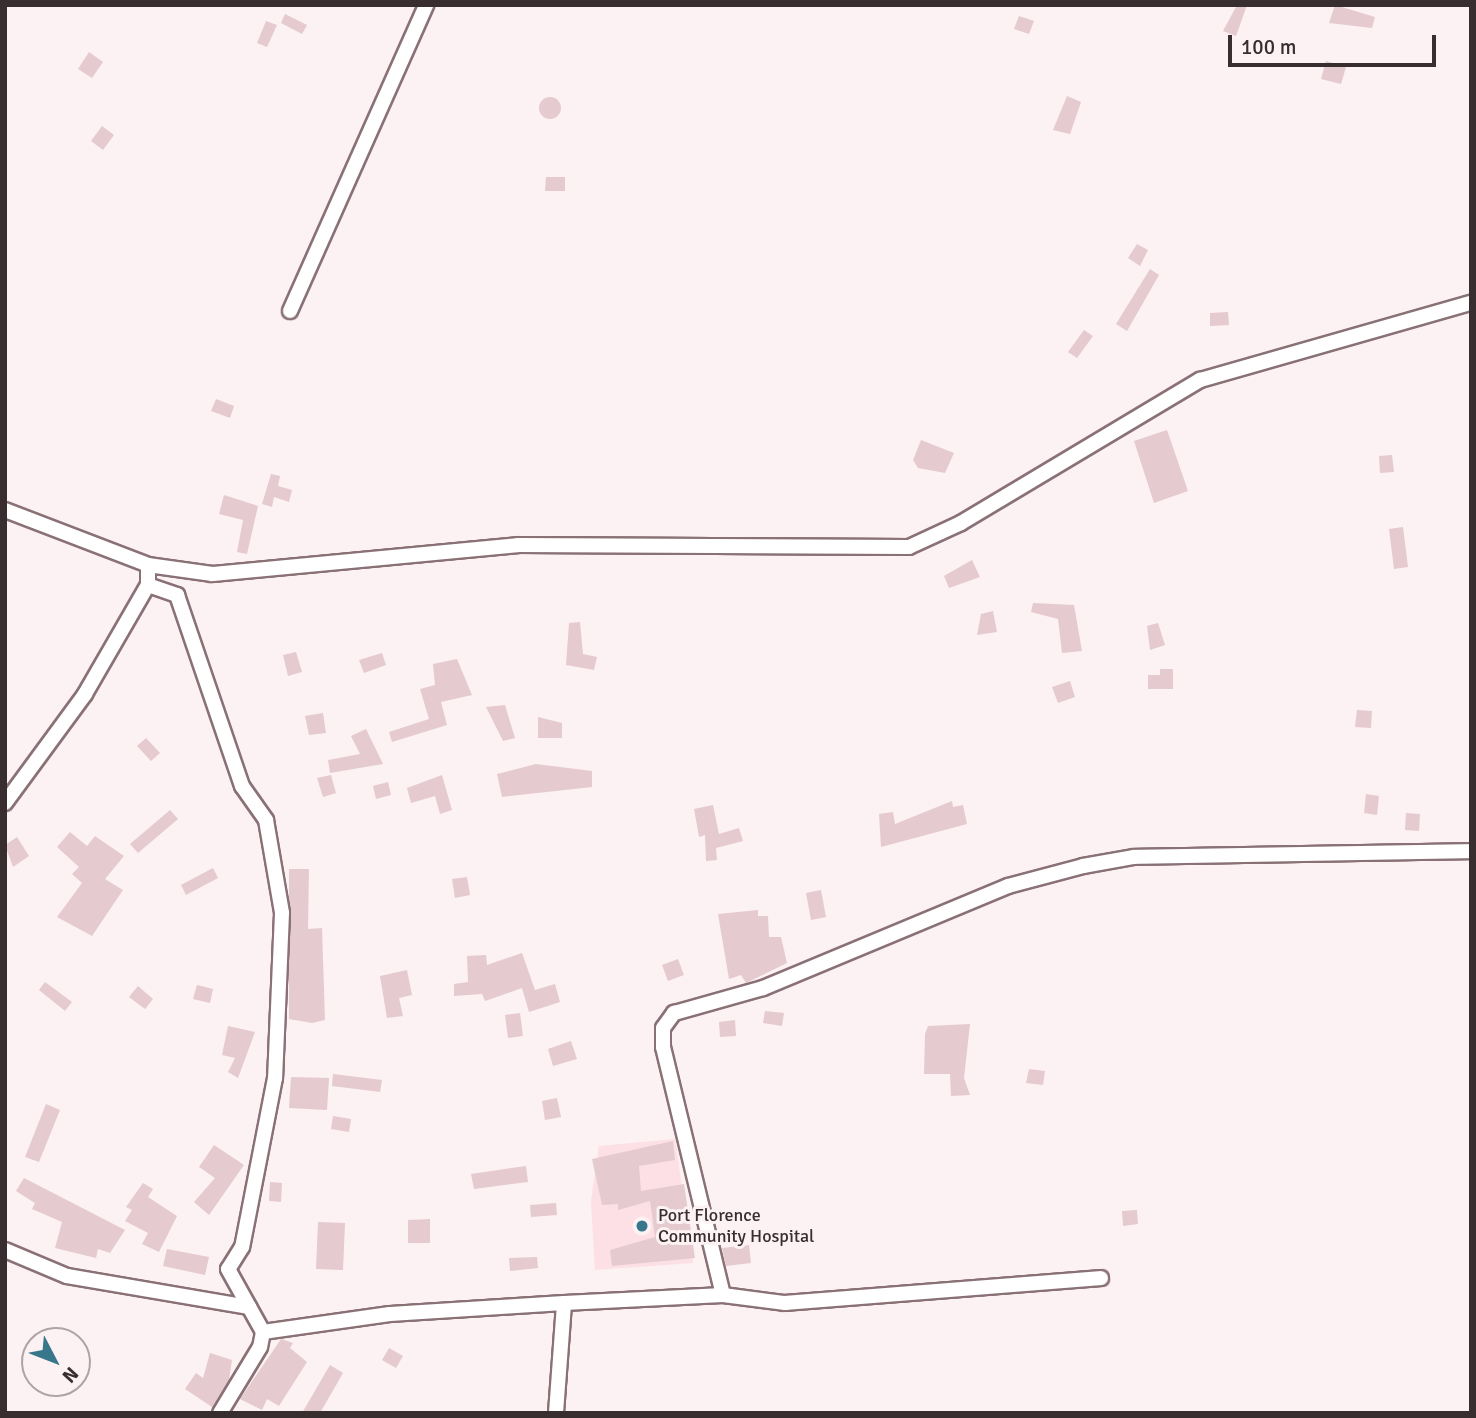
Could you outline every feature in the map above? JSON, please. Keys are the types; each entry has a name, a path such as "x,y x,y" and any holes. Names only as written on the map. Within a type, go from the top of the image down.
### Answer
{"street":[{"path":"290,311 426,5"},
{"path":"5,510 148,565 212,574 518,545 909,547 972,517 1200,380 1471,303"},
{"path":"5,803 85,694 148,585 148,565"},
{"path":"148,585 169,589 183,602 242,786 267,820 282,913 275,1078 242,1247 228,1269 263,1332 260,1347 220,1413"},
{"path":"723,1295 663,1047 663,1028 674,1013 763,988 1007,886 1083,866 1134,857 1471,851"},
{"path":"5,1250 67,1276 249,1307"},
{"path":"263,1332 390,1314 723,1295 785,1303 1101,1278"},
{"path":"556,1413 564,1303"}],"shaded area":[{"name":"Port Florence Community Hospital","path":"675,1139 693,1263 595,1270 591,1201 599,1146"}],"building":[{"path":"1237,5 1247,5 1236,36 1223,31"},
{"path":"1335,5 1375,17 1372,28 1329,23"},
{"path":"285,14 307,25 302,34 281,23"},
{"path":"1019,16 1034,21 1029,34 1014,29"},
{"path":"266,21 277,25 267,47 257,43"},
{"path":"89,52 103,62 92,78 78,69"},
{"path":"1326,61 1346,67 1341,84 1321,79"},
{"path":"1067,96 1081,102 1070,134 1053,130"},
{"path":"550,97 560,104 561,108 554,118 550,119 540,112 539,108 546,98"},
{"path":"102,126 114,135 103,150 91,141"},
{"path":"546,177 565,177 565,191 545,191"},
{"path":"1137,244 1148,250 1140,266 1128,258"},
{"path":"1150,269 1159,275 1127,331 1116,324"},
{"path":"1228,312 1229,325 1210,326 1210,313"},
{"path":"1084,330 1093,336 1077,358 1068,352"},
{"path":"216,399 234,406 230,418 211,411"},
{"path":"1167,430 1188,491 1154,503 1134,441"},
{"path":"921,440 954,453 945,473 918,468 913,460"},
{"path":"1392,455 1394,472 1380,473 1379,456"},
{"path":"271,474 280,476 278,486 292,490 289,502 274,497 272,507 262,504"},
{"path":"224,495 258,506 247,554 237,552 243,520 219,514"},
{"path":"1403,527 1408,567 1394,569 1389,529"},
{"path":"972,560 980,577 949,588 944,576"},
{"path":"1033,603 1074,605 1082,651 1062,653 1058,619 1031,612"},
{"path":"993,611 997,632 977,635 981,614"},
{"path":"580,622 583,654 597,657 594,670 566,665 569,623"},
{"path":"1158,623 1165,645 1150,650 1147,626"},
{"path":"296,652 302,672 288,676 283,655"},
{"path":"382,653 386,665 364,673 359,660"},
{"path":"457,659 472,695 441,702 447,725 392,742 389,732 429,719 420,689 435,685 433,664"},
{"path":"1160,669 1173,669 1173,689 1148,689 1148,675 1160,675"},
{"path":"1070,681 1075,697 1058,703 1052,687"},
{"path":"505,705 515,738 503,741 486,707"},
{"path":"1357,710 1372,711 1371,728 1355,727"},
{"path":"323,713 326,733 309,735 305,716"},
{"path":"538,717 562,723 562,738 538,738"},
{"path":"366,729 383,764 330,773 328,760 360,754 351,736"},
{"path":"146,738 160,753 151,761 137,746"},
{"path":"536,764 592,771 592,787 502,797 497,774"},
{"path":"331,775 336,793 323,797 317,778"},
{"path":"442,775 452,810 440,814 435,796 411,803 407,788"},
{"path":"388,782 391,795 376,799 373,786"},
{"path":"1366,794 1379,796 1377,815 1364,813"},
{"path":"952,801 953,807 963,805 967,824 881,847 879,814 893,812 895,824"},
{"path":"713,805 719,834 739,828 743,841 716,848 717,860 706,861 705,835 699,837 694,809"},
{"path":"170,810 178,819 138,853 130,844"},
{"path":"1406,813 1420,814 1419,831 1405,830"},
{"path":"70,832 87,846 95,836 124,856 105,879 123,890 92,936 57,917 82,883 72,874 79,867 57,847"},
{"path":"17,837 29,856 13,867 5,845"},
{"path":"213,868 218,878 186,895 181,885"},
{"path":"289,869 309,869 308,929 322,928 325,1020 312,1023 289,1019"},
{"path":"467,877 470,895 455,898 452,879"},
{"path":"821,890 826,917 811,920 806,893"},
{"path":"758,910 758,916 768,916 769,937 781,937 787,963 746,983 741,975 729,979 718,914"},
{"path":"522,953 535,990 555,984 560,1002 529,1012 522,988 485,1001 482,994 454,996 454,984 468,982 467,956 486,955 487,965"},
{"path":"678,959 684,975 668,981 662,965"},
{"path":"407,970 412,995 399,998 403,1016 387,1018 380,976"},
{"path":"45,982 72,1002 65,1011 39,990"},
{"path":"197,985 213,989 210,1003 193,999"},
{"path":"138,986 153,999 145,1009 129,997"},
{"path":"765,1011 784,1013 782,1026 763,1023"},
{"path":"520,1013 523,1036 508,1038 505,1015"},
{"path":"735,1020 736,1036 720,1037 719,1022"},
{"path":"970,1024 964,1078 970,1095 951,1096 950,1074 924,1074 925,1034 928,1026"},
{"path":"228,1026 255,1032 238,1078 228,1072 235,1058 222,1055"},
{"path":"571,1041 577,1059 553,1066 548,1049"},
{"path":"1029,1069 1045,1071 1043,1085 1026,1083"},
{"path":"333,1074 382,1080 380,1092 332,1086"},
{"path":"291,1077 329,1078 327,1110 289,1108"},
{"path":"557,1098 561,1117 545,1120 542,1101"},
{"path":"46,1104 60,1110 39,1162 25,1157"},
{"path":"333,1116 351,1119 349,1132 331,1129"},
{"path":"673,1141 675,1160 639,1166 641,1191 684,1184 695,1258 612,1266 610,1250 655,1237 650,1201 618,1210 618,1204 602,1205 592,1159"},
{"path":"214,1145 244,1165 209,1215 194,1202 215,1178 199,1167"},
{"path":"526,1166 528,1182 474,1189 471,1174"},
{"path":"24,1178 125,1230 110,1253 98,1249 96,1258 55,1248 62,1222 32,1209 35,1203 16,1191"},
{"path":"270,1182 282,1183 281,1202 269,1201"},
{"path":"143,1183 153,1189 148,1197 177,1216 159,1252 142,1244 148,1233 125,1221 132,1210 126,1207"},
{"path":"556,1203 557,1215 531,1217 530,1205"},
{"path":"1137,1210 1138,1224 1123,1226 1122,1211"},
{"path":"430,1219 430,1243 408,1243 408,1220"},
{"path":"318,1222 345,1223 343,1270 316,1269"},
{"path":"749,1245 751,1263 726,1266 722,1248"},
{"path":"167,1249 209,1257 205,1275 163,1266"},
{"path":"537,1257 538,1268 510,1271 509,1258"},
{"path":"281,1339 293,1343 290,1348 307,1362 279,1406 267,1399 262,1410 240,1399"},
{"path":"389,1348 403,1356 396,1368 382,1360"},
{"path":"210,1353 232,1360 229,1380 212,1407 185,1389 196,1373 203,1378"},
{"path":"330,1365 343,1373 320,1413 302,1413"}],"place":[{"name":"Port Florence Community Hospital","path":"642,1226"}]}
